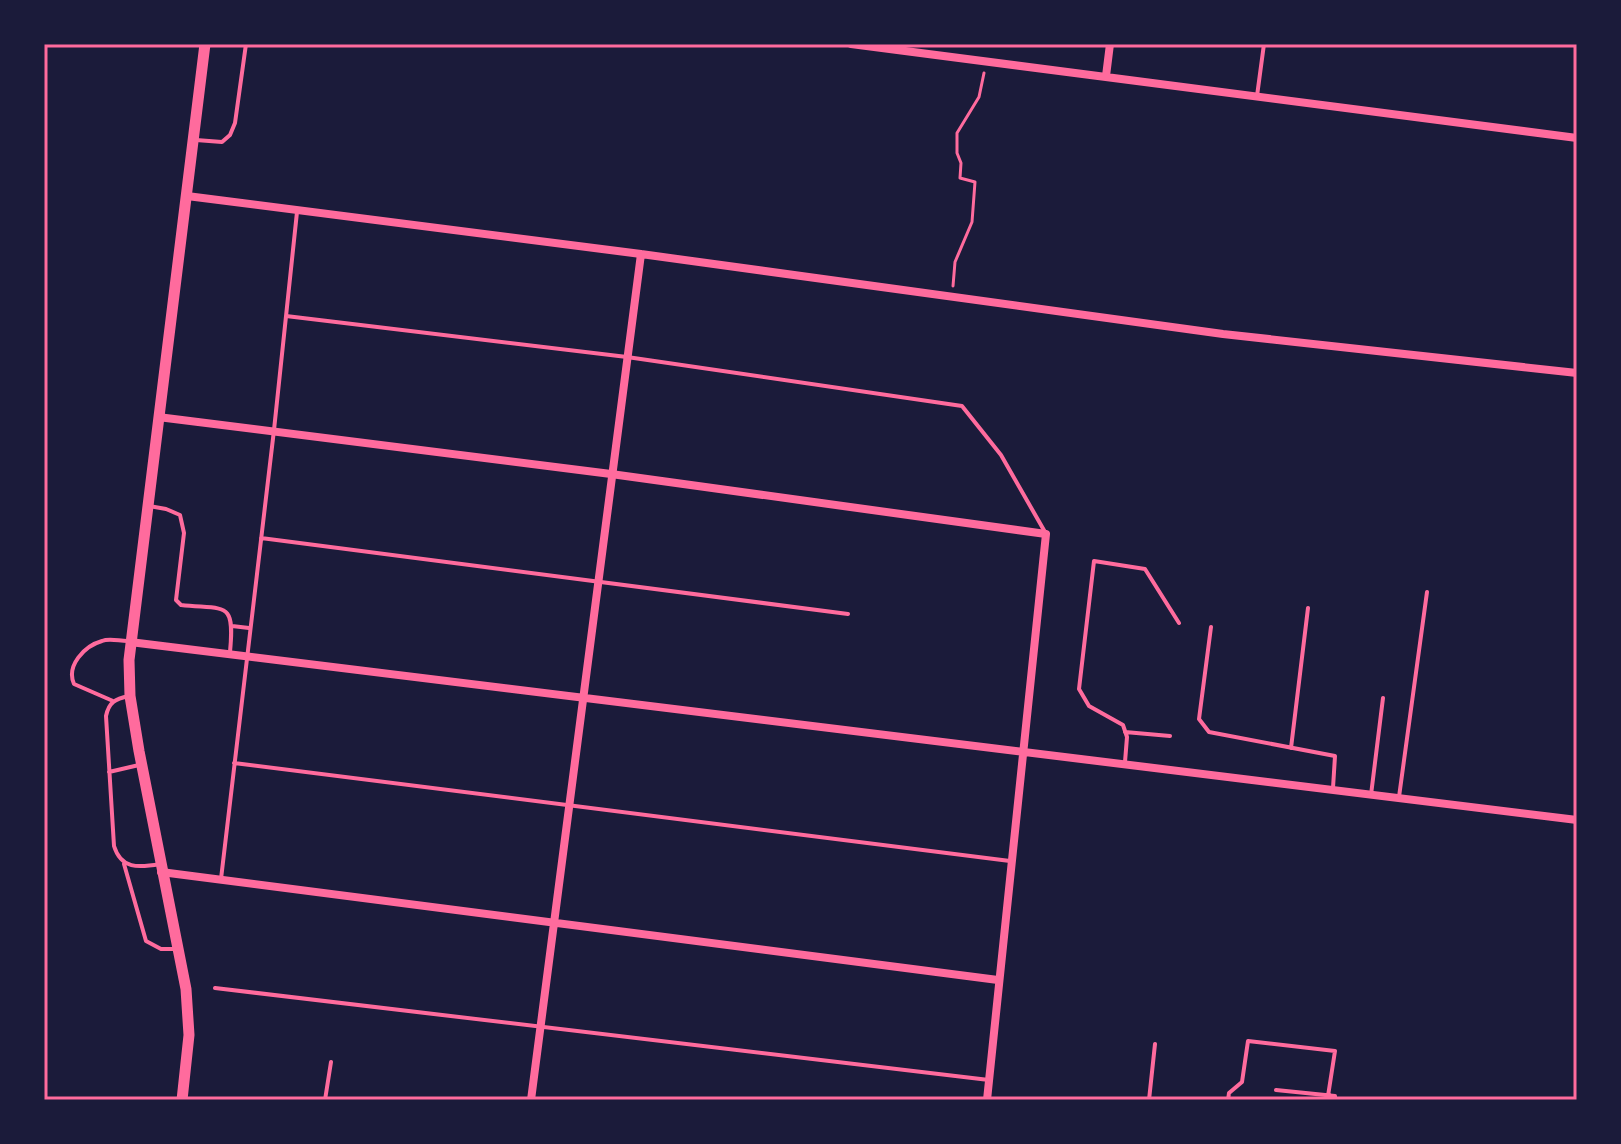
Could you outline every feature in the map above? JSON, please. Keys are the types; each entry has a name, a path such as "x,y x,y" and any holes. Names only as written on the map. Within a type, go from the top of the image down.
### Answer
{"street":[{"path":"182,1100 189,1019 186,989 141,765 130,696 130,642 205,44"},
{"path":"851,44 1577,138"},
{"path":"1106,76 1110,44"},
{"path":"187,196 641,254 1223,334 1577,373"},
{"path":"531,1100 641,254"},
{"path":"158,417 611,474 1046,534 987,1100"},
{"path":"130,642 1577,820"},
{"path":"160,868 221,880 998,980"}],"lane":[{"path":"193,140 222,142 230,135 235,123 246,44"},
{"path":"1257,96 1264,44"},
{"path":"221,880 297,210"},
{"path":"286,316 627,357 962,406 1001,455 1046,534"},
{"path":"146,506 180,515 183,523 176,600 181,605 222,609 228,613 232,626 230,654"},
{"path":"261,538 848,614"},
{"path":"1125,765 1127,737 1123,725 1089,706 1079,689 1094,561 1145,569 1179,623"},
{"path":"1399,799 1427,592"},
{"path":"1291,748 1308,608"},
{"path":"232,626 250,628"},
{"path":"1211,627 1199,719 1209,732 1335,756 1333,791"},
{"path":"113,701 74,684 70,676 71,668 98,642 130,642"},
{"path":"130,696 113,701 107,707 106,716 114,846 117,857 124,864 146,941 161,949 177,949"},
{"path":"1371,795 1383,698"},
{"path":"1125,732 1170,736"},
{"path":"234,763 1012,861"},
{"path":"109,772 141,765"},
{"path":"124,864 160,868"},
{"path":"215,988 989,1080"},
{"path":"1228,1100 1229,1093 1242,1082 1248,1041 1335,1051 1328,1096"},
{"path":"1149,1100 1155,1044"},
{"path":"325,1100 331,1062"},
{"path":"1276,1090 1335,1096 1335,1100"}],"path":[{"path":"952,296 955,262 972,222 976,200 975,182 960,178 957,133 979,97 986,61"}]}
